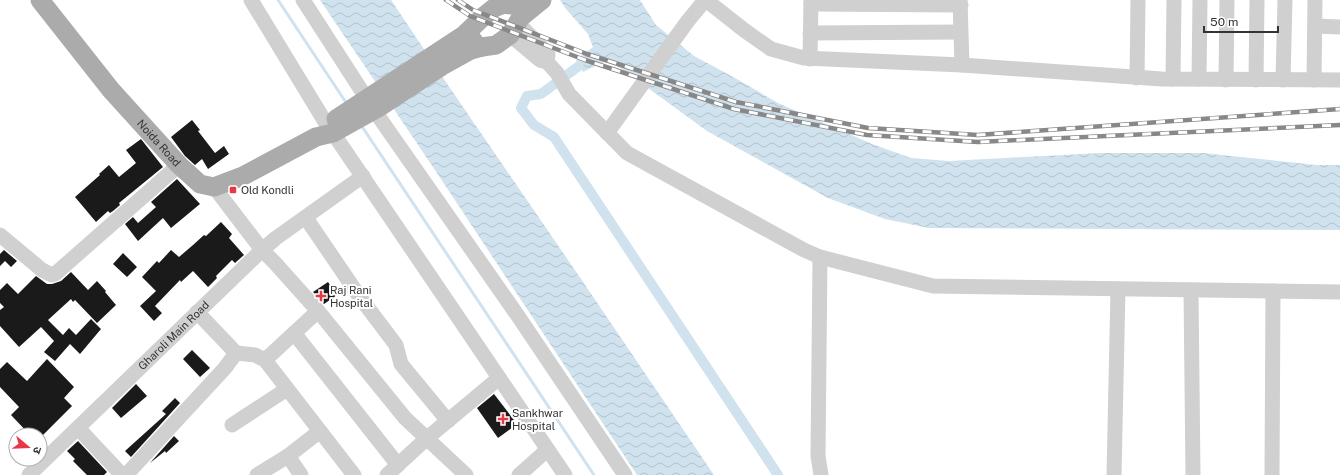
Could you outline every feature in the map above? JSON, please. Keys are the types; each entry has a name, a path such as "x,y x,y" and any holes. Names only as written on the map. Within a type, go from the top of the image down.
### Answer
{"main road":[{"name":"Noida Road","path":"40,0 111,90 179,165 200,184 214,187"},
{"path":"438,61 471,50 496,45 515,16 542,0"},
{"path":"214,187 243,176 332,128 369,106 438,61 474,25 494,8 504,4 515,16"},
{"path":"474,25 472,34 473,41 475,44 482,47"}],"street":[{"path":"251,0 363,176 565,475"},
{"path":"303,0 369,106 518,316 625,475"},
{"path":"608,133 687,22 705,0 770,49 810,59 962,65 1137,78 1340,80"},
{"path":"1137,78 1138,0"},
{"path":"1173,79 1174,0"},
{"path":"1199,79 1200,0"},
{"path":"1226,80 1228,0"},
{"path":"1256,80 1257,0"},
{"path":"1283,80 1284,0"},
{"path":"1314,80 1315,0"},
{"path":"810,59 811,2 960,2 962,65"},
{"path":"515,16 548,54 552,68 569,94 627,153 804,250 820,257 853,267 933,286 1340,292"},
{"path":"1315,26 1340,27"},
{"path":"810,33 960,32"},
{"path":"0,235 42,270 52,275 56,274 179,165"},
{"name":"Gharoli Main Road","path":"29,475 262,250 276,238 363,176"},
{"path":"214,187 262,250 318,311 405,418 466,475"},
{"path":"306,218 359,296 396,345 401,364 448,421"},
{"path":"820,257 818,456 821,475"},
{"path":"1114,475 1118,289"},
{"path":"1191,290 1192,475"},
{"path":"1272,475 1273,291"},
{"path":"265,360 318,311"},
{"path":"198,312 236,353 255,355 265,360 354,475"},
{"path":"294,333 398,465"},
{"path":"126,475 225,368 236,353"},
{"path":"387,475 426,439 499,378"},
{"path":"232,425 287,389"},
{"path":"78,428 122,475"},
{"path":"257,475 288,456 320,431"},
{"path":"519,475 547,450"},
{"path":"288,456 301,475"}],"water":[{"path":"320,0 391,0 714,475 637,475 435,170"},
{"path":"560,0 640,0 656,25 694,56 778,103 872,144 911,158 949,161 1101,153 1203,153 1316,165 1340,165 1340,230 929,228 885,219 828,198 707,131 609,61 583,72 576,60 593,47 588,34"}],"building":[{"path":"192,120 200,130 198,131 215,153 224,146 229,154 208,169 202,159 195,165 185,156 171,137"},
{"path":"141,139 163,167 119,203 120,205 113,211 110,213 108,211 96,222 75,197 109,165 119,177 136,163 126,150"},
{"path":"177,179 200,204 171,228 163,218 138,241 125,224 133,217 138,223 156,207 151,202"},
{"path":"221,222 232,234 229,238 244,255 235,263 232,260 216,276 217,278 208,287 193,271 181,282 180,280 155,306 162,313 154,321 140,306 156,291 142,277 157,261 159,263 171,250 179,257"},
{"path":"4,250 17,261 11,267 5,261 0,266 0,254"},
{"path":"123,253 137,267 127,277 113,264"},
{"path":"71,272 88,290 97,281 116,305 97,323 75,300 73,302 71,299 48,320 63,335 69,328 76,335 91,319 101,329 80,354 70,344 55,361 44,352 54,341 41,327 19,347 0,326 0,310 4,307 0,303 0,290 7,283 18,294 36,276 47,284 52,284 61,281"},
{"path":"328,282 337,295 324,304 313,292"},
{"path":"192,350 210,368 200,377 183,359"},
{"path":"47,359 74,387 64,398 72,406 48,430 48,427 22,427 11,415 19,407 0,387 0,369 7,362 27,381"},
{"path":"136,384 147,396 121,418 112,408"},
{"path":"494,394 517,424 498,438 477,408"},
{"path":"175,398 180,403 131,457 125,451 166,414 162,411"},
{"path":"174,436 179,441 166,453 165,451 150,463"},
{"path":"78,441 107,472 104,475 87,475 73,461 75,459 67,451"}],"waterway":[{"path":"278,0 347,104"},
{"path":"579,66 541,94 527,96 521,108 534,125 554,137 778,475"},
{"path":"361,125 594,475"}],"railway":[{"path":"446,0 470,16 585,60 734,109 867,135 978,142 1340,125"},
{"path":"458,0 473,10 587,54 736,102 868,128 978,135 1340,109"}],"place":[{"name":"Old Kondli","path":"233,190"},
{"name":"Raj Rani Hospital","path":"321,296"},
{"name":"Sankhwar Hospital","path":"503,419"}]}
